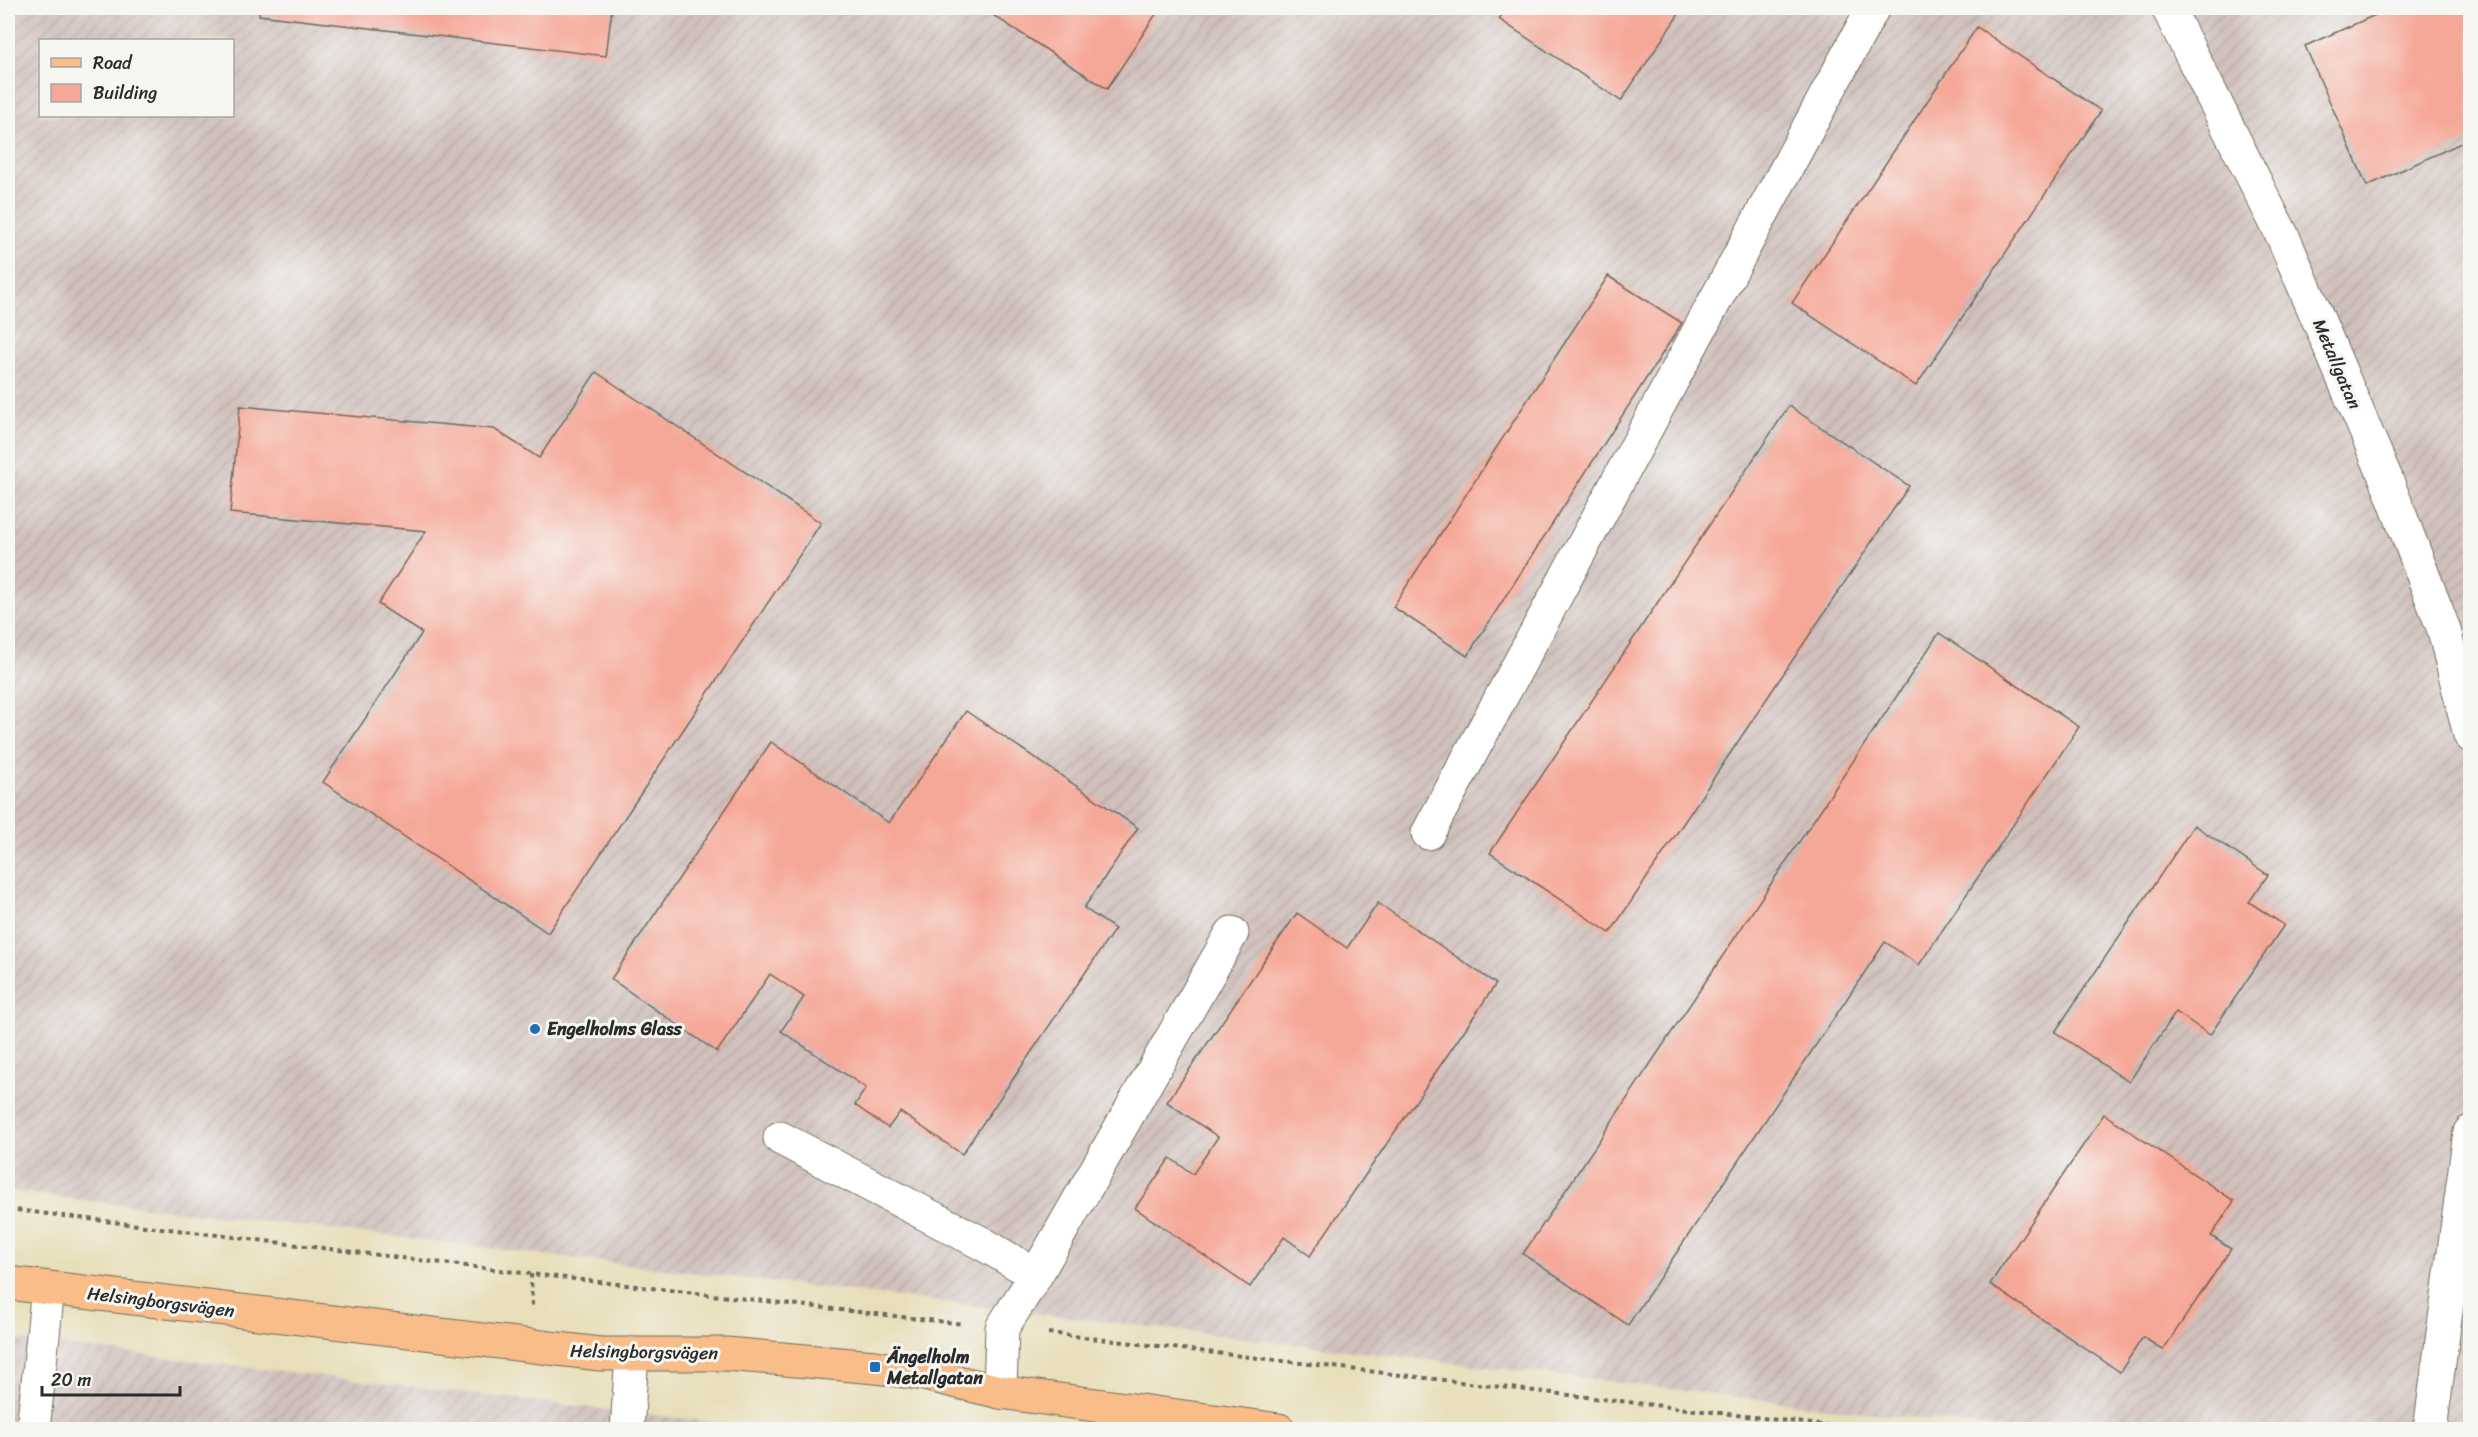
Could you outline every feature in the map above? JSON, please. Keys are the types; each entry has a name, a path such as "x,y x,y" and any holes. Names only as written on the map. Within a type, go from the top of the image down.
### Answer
{"main road":[{"name":"Helsingborgsvägen","path":"8,1283 600,1354 726,1354 875,1367 924,1374 1000,1392 1279,1430"}],"street":[{"path":"1428,833 1873,8"},
{"name":"Metallgatan","path":"2168,8 2284,239 2387,481 2444,630 2470,735"},
{"path":"1000,1392 1002,1328 1036,1275 1232,933"},
{"path":"2430,1430 2470,1132"},
{"path":"780,1138 1036,1275"},
{"path":"33,1430 48,1288"},
{"path":"627,1430 632,1354"}],"path":[{"path":"8,1209 531,1275 1863,1430"},
{"path":"531,1275 532,1306"}],"shaded area":[{"path":"8,8 2470,8 2470,1429 2006,1429 8,1191"},
{"path":"8,1339 771,1429 8,1429"}],"building":[{"path":"260,8 612,8 606,56 259,15"},
{"path":"982,8 1160,8 1107,89"},
{"path":"1506,8 1683,8 1621,101 1499,19"},
{"path":"2391,8 2470,8 2470,139 2367,186 2305,46"},
{"path":"1977,27 2101,111 1916,386 1792,303"},
{"path":"1608,276 1682,323 1467,656 1393,607"},
{"path":"596,372 821,523 548,933 323,782 422,633 378,604 426,531 230,513 240,406 494,429 539,458"},
{"path":"1789,406 1909,486 1610,933 1490,853"},
{"path":"1939,633 2079,727 1919,965 1885,942 1628,1325 1523,1254"},
{"path":"966,711 1138,828 1084,908 1115,929 962,1154 900,1112 888,1128 855,1105 866,1088 781,1031 804,997 770,974 717,1052 611,979 771,742 889,823"},
{"path":"2194,825 2268,875 2249,902 2284,925 2210,1035 2176,1012 2129,1082 2055,1032"},
{"path":"1378,903 1496,984 1310,1256 1284,1237 1250,1287 1135,1208 1170,1158 1193,1174 1218,1137 1167,1102 1297,913 1347,948"},
{"path":"2104,1114 2234,1201 2211,1236 2231,1249 2163,1350 2143,1337 2120,1372 1990,1284"}],"place":[{"name":"Engelholms Glass","path":"535,1029"},
{"name":"Ängelholm Metallgatan","path":"875,1367"}]}
